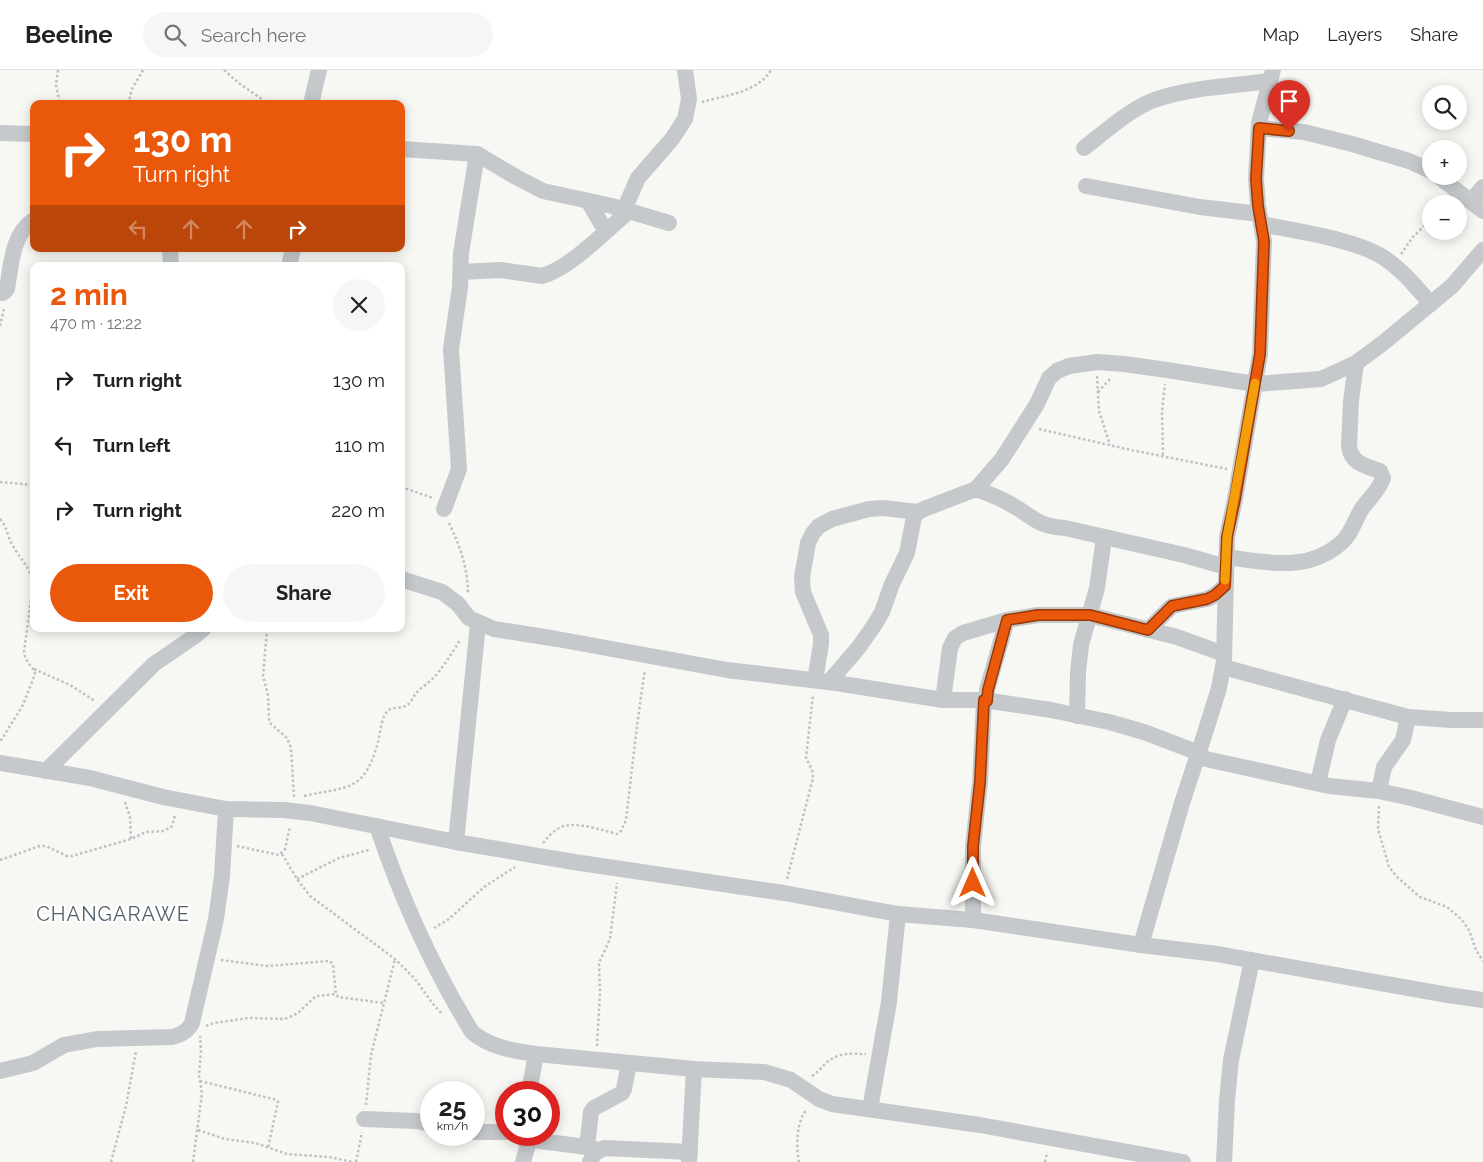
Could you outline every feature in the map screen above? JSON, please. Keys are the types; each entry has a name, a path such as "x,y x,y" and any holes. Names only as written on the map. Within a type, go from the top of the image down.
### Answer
{"street":[{"path":"312,100 319,70"},
{"path":"462,272 500,270 542,276 549,274 569,262 605,230 626,210 638,178 672,139 682,124 689,105 685,70"},
{"path":"1084,148 1126,116 1156,99 1271,76 1259,128 1256,179 1264,241 1260,354 1227,537 1224,660 1219,688 1182,803 1141,946"},
{"path":"1259,128 1304,132 1410,161 1422,167"},
{"path":"0,133 30,134"},
{"path":"405,149 477,154 516,178 543,191 626,210 669,223"},
{"path":"444,509 459,469 451,350 462,272 461,253 477,154"},
{"path":"1450,185 1477,206 1483,187"},
{"path":"1086,186 1260,219 1355,246 1372,252 1393,265 1406,276 1431,304"},
{"path":"588,201 605,230"},
{"path":"0,294 7,289 16,243 27,224 30,222"},
{"path":"822,681 820,635 803,592 802,577 808,543 819,526 832,519 869,509 883,508 918,512 976,489 1002,459 1037,404 1049,378 1056,371 1069,366 1097,362 1124,364 1255,384 1321,379 1356,363 1383,343 1452,286 1483,250"},
{"path":"976,489 1008,502 1037,522 1104,538 1226,562 1301,563 1342,543 1366,503 1381,486 1383,478 1380,471 1357,463 1350,454 1350,401 1356,363"},
{"path":"822,681 859,647 878,618 907,553 913,520 918,512"},
{"path":"1077,716 1080,654 1097,588 1104,538"},
{"path":"405,580 442,592 458,604 473,621 494,630 556,639 727,670 822,681 943,700 985,701 1109,722 1144,732 1198,755 1318,783 1379,791 1483,817"},
{"path":"1148,630 1172,606 1207,599 1225,586"},
{"path":"943,700 950,648 955,638 963,632 1007,620 1038,615 1090,615 1177,637 1224,660 1315,693 1408,717 1483,720"},
{"path":"973,920 973,846 980,782 985,701 1007,620"},
{"path":"456,842 473,621"},
{"path":"46,771 154,664 200,632"},
{"path":"1318,783 1328,740 1345,700"},
{"path":"1379,791 1384,767 1403,740 1408,717"},
{"path":"0,763 90,778 176,800 226,809 294,807 456,842 619,869 784,893 898,914 973,920 1141,946 1218,954 1483,1000"},
{"path":"0,1071 33,1063 64,1045 97,1039 172,1037 182,1034 189,1029 216,919 225,843 226,809"},
{"path":"377,826 396,882 421,940 472,1032 494,1045 514,1051 536,1054 694,1069 764,1072 791,1080 819,1099 832,1104 980,1125 1183,1162"},
{"path":"870,1109 889,1002 898,914"},
{"path":"1224,1162 1231,1060 1252,960"},
{"path":"531,1081 536,1054"},
{"path":"592,1153 591,1112 594,1108 622,1093 629,1063"},
{"path":"523,1162 527,1148 525,1135 532,1140 592,1153 604,1148 689,1157 694,1069"},
{"path":"364,1118 420,1122"}],"path":[{"path":"58,70 56,85 59,100"},
{"path":"129,100 132,89 143,70"},
{"path":"224,70 240,84 264,100"},
{"path":"689,105 735,94 758,85 771,70"},
{"path":"1393,265 1413,237 1422,228"},
{"path":"1097,362 1098,404 1110,445"},
{"path":"1163,456 1162,411 1167,370"},
{"path":"1023,425 1239,472"},
{"path":"0,482 30,485"},
{"path":"294,807 300,798 344,789 363,775 373,758 386,713 392,708 409,704 416,694 435,676 473,621 468,576 459,545 444,509 432,498 405,488"},
{"path":"0,519 5,524 12,545 30,573"},
{"path":"0,742 23,705 35,674 33,668 26,660 24,647 30,605"},
{"path":"267,632 262,676 268,695 269,721 287,738 292,748 294,807 285,849 282,854"},
{"path":"421,940 433,928 449,919 484,887 533,855 551,834 562,826 575,825 617,834 622,830 626,820 636,741 637,717 648,656"},
{"path":"33,668 70,685 107,710"},
{"path":"784,893 813,778 812,770 806,758 822,681"},
{"path":"119,785 130,817 131,840"},
{"path":"1379,791 1378,829 1389,867 1397,877 1420,896 1447,907 1462,919 1483,961"},
{"path":"0,860 40,846 46,846 72,856 131,840 146,832 161,832 170,828 175,819 176,800"},
{"path":"225,843 279,855 282,854"},
{"path":"296,879 339,858 384,846"},
{"path":"282,854 296,879 316,901 395,959 415,979 433,1004 445,1016"},
{"path":"599,1060 597,1049 600,1001 598,963 608,947 610,939 619,869"},
{"path":"207,957 268,966 329,961 333,964 336,994 338,997 384,1003"},
{"path":"198,1130 224,1138 255,1143 297,1156 329,1157 355,1162 364,1118 371,1055 395,959"},
{"path":"205,1026 249,1018 285,1020 301,1010 316,996 336,994"},
{"path":"182,1034 197,1030 202,1050 199,1066 202,1093 193,1162"},
{"path":"111,1162 126,1106 138,1038"},
{"path":"791,1080 796,1077 814,1075 829,1060 836,1057 848,1054 865,1054 880,1048"},
{"path":"200,1081 277,1100 268,1148"},
{"path":"798,1162 799,1127 803,1114 809,1107 832,1104"}],"slow traffic":[{"path":"1225,580 1227,537 1255,383"}],"district":[{"name":"CHANGARAWE","path":"113,914"}],"route":[{"path":"973,883 973,846 980,782 984,700 987,701 997,652 1007,620 1038,615 1090,615 1148,630 1172,606 1207,599 1225,586 1227,537 1260,354 1264,241 1256,179 1259,128 1289,131"}]}
